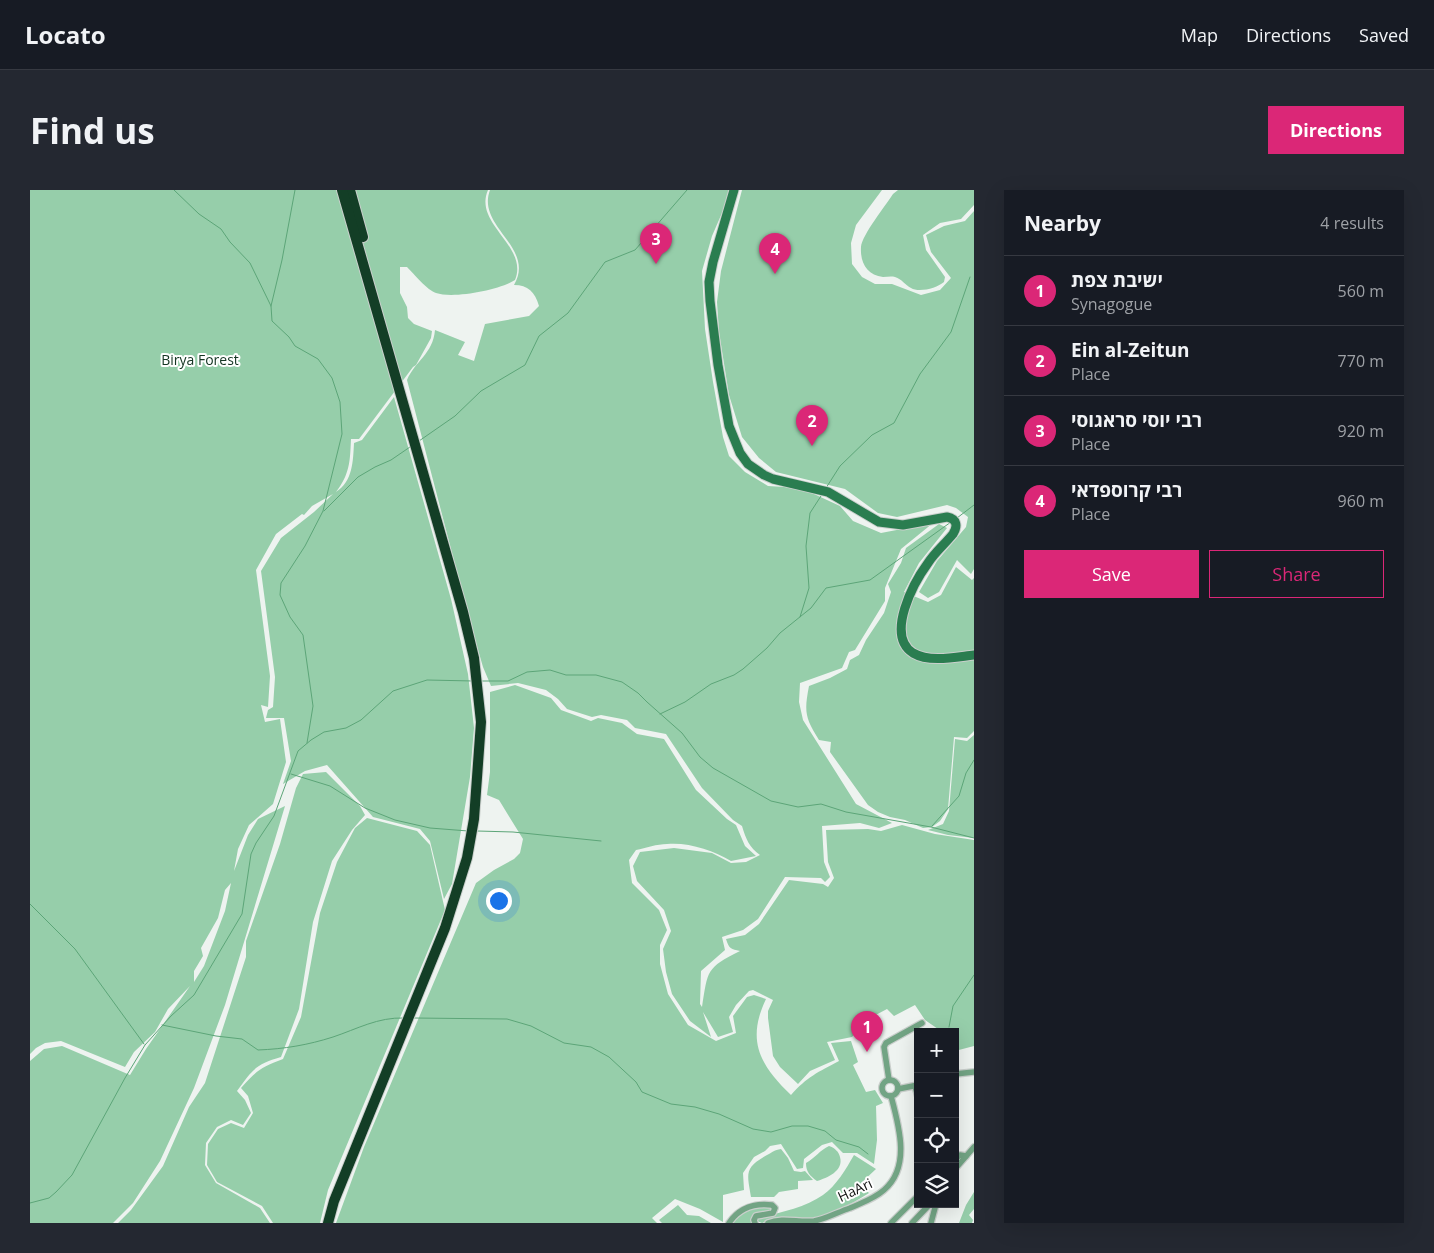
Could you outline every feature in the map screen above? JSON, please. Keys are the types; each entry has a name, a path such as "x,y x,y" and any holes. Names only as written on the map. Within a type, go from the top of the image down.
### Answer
{"highway":[{"path":"328,1223 334,1201 444,928 467,858 474,818 481,722 474,658 463,612 342,190"},
{"path":"350,190 424,454 444,545"}],"main road":[{"path":"734,190 712,262 710,301 718,365 728,417 740,454 748,464 764,475 773,479 828,492 879,522 903,525 947,517 954,520 956,529 928,562 910,595 903,614 902,635 905,644 913,652 925,657 940,658 974,655"}],"street":[{"path":"889,1080 884,1047 886,1043 922,1024"},
{"path":"959,1074 974,1072"},
{"path":"898,1089 896,1083 889,1080 884,1082 882,1090 885,1095 891,1096 898,1089 914,1085"},
{"name":"HaAri","path":"768,1223 779,1220 816,1221 868,1200 884,1190 897,1174 900,1155 897,1120 891,1096"},
{"path":"959,1164 974,1147"},
{"path":"959,1156 966,1156"},
{"path":"891,1223 914,1200"},
{"path":"729,1223 734,1215 742,1209 759,1205 772,1205 775,1208 773,1213 756,1216 755,1223"},
{"path":"912,1223 926,1208"},
{"path":"931,1223 935,1208"}],"green space":[{"name":"Birya Forest","path":"30,190 488,190 485,202 488,214 515,256 517,268 515,280 488,290 444,295 429,289 407,267 400,267 400,293 407,307 408,318 414,324 432,331 431,338 416,365 359,439 351,439 348,467 344,479 336,492 342,487 349,476 354,443 362,440 394,397 451,599 468,674 474,728 470,777 452,884 444,899 430,841 420,829 373,817 327,765 305,771 283,784 291,761 284,718 266,718 268,710 273,707 275,677 261,571 281,538 333,494 312,506 304,515 302,514 276,534 256,570 270,676 268,707 261,705 265,722 280,719 286,762 273,804 249,825 238,849 234,871 248,835 258,819 285,806 225,1005 194,1088 160,1161 133,1203 113,1223 30,1223 30,1061 44,1049 62,1046 130,1075 190,986 168,1009 155,1032 134,1052 125,1067 61,1041 45,1043 30,1054","holes":["231,883 225,911 204,966 194,982 194,971 203,956 201,948 218,918 225,890"]},
{"path":"490,190 732,190 712,236 702,271 705,329 723,437 729,456 745,472 768,486 801,488 840,506 853,521 881,533 933,523 901,549 885,588 885,601 855,650 849,652 842,668 800,683 799,702 803,720 856,804 892,823 879,828 860,823 822,826 824,862 830,877 825,882 821,878 785,877 758,919 743,930 722,937 725,950 701,971 700,1004 702,1007 710,971 740,951 731,948 726,939 745,935 759,924 789,880 823,884 828,887 834,878 828,862 826,830 868,829 881,831 902,825 935,834 974,840 974,1046 959,1050 959,1028 937,1028 925,1020 915,1005 894,1016 887,1009 870,1018 852,1037 827,1042 835,1060 810,1071 798,1084 780,1067 773,1056 768,1011 773,1000 753,990 749,991 736,1005 729,1017 733,1032 718,1037 703,1012 711,1037 690,1021 672,994 666,972 663,949 671,931 664,910 637,881 633,866 640,852 674,848 712,853 731,863 746,862 760,855 748,842 742,826 733,820 702,788 666,734 635,728 627,720 601,715 592,717 567,709 546,690 518,683 491,686 483,667 470,622 407,380 431,345 435,330 465,342 458,355 474,361 485,324 529,316 539,306 530,290 523,286 514,285 519,272 518,259 491,215 488,203"},
{"path":"742,190 882,190 856,225 851,243 852,264 862,277 875,284 892,284 921,295 940,290 951,278 931,252 926,235 944,226 965,221 974,211 974,569 971,574 957,560 939,592 928,598 919,592 937,561 966,527 968,517 956,508 947,505 897,517 878,513 845,489 776,472 759,458 742,437 729,395 719,332 717,302 721,271"},
{"path":"898,190 974,190 974,205 961,219 940,223 923,235 926,250 945,277 944,282 933,288 914,289 895,277 877,276 869,271 863,263 861,247 865,235 893,194"},
{"path":"939,524 947,528 919,563 904,592 928,602 941,595 956,567 972,580 974,578 974,731 967,738 954,737 948,809 940,821 932,827 923,828 905,820 878,812 868,805 830,752 831,742 819,740 814,732 808,720 806,702 809,686 847,669 850,660 859,655 866,640 884,613 891,592 888,584 901,563 906,548"},
{"path":"515,685 551,698 561,710 591,721 598,718 622,723 637,734 664,739 696,790 736,825 745,846 756,856 731,861 716,853 700,848 675,844 636,850 629,860 632,883 659,910 667,930 660,945 660,964 668,994 688,1025 716,1041 736,1033 733,1016 747,997 754,995 766,999 757,1028 759,1052 771,1073 791,1095 813,1075 839,1061 831,1043 851,1041 858,1062 853,1065 866,1092 875,1090 883,1103 876,1106 877,1140 874,1164 857,1153 843,1153 832,1142 822,1145 804,1159 803,1168 797,1169 781,1144 770,1146 754,1157 743,1173 744,1190 723,1195 723,1222 700,1209 675,1199 652,1218 657,1223 336,1223 364,1147 476,883 514,859 520,853 523,839 499,800 487,795 490,772 490,692"},
{"path":"974,735 974,838 928,830 943,824 949,811 955,739 967,741"},
{"path":"326,772 360,806 365,815 352,830 332,861 313,922 299,1009 281,1057 260,1065 237,1091 245,1100 251,1113 243,1125 231,1120 217,1127 206,1143 205,1165 216,1183 260,1208 270,1223 118,1223 131,1210 163,1166 189,1107 205,1083 246,957 246,941 280,844 296,788 303,774"},
{"path":"367,818 417,831 430,845 445,910 328,1190 320,1223 273,1223 262,1206 217,1182 207,1165 208,1144 218,1129 231,1123 244,1128 253,1113 248,1096 241,1088 259,1070 283,1059 301,1017 320,913 337,862 355,828"},
{"path":"829,1146 839,1153 840,1166 830,1176 817,1181 809,1174 806,1163"},
{"path":"781,1149 794,1171 805,1171 813,1180 798,1181 798,1189 779,1192 774,1197 751,1197 748,1177 751,1168 774,1151"},
{"path":"854,1155 876,1169 860,1184 869,1193 840,1209 816,1218 781,1218 762,1223 757,1221 757,1218 801,1206 823,1195 836,1182"},
{"path":"974,1192 974,1209 969,1215 973,1220 972,1223 959,1223 966,1205"},
{"path":"678,1205 687,1215 699,1216 711,1223 662,1223 659,1220"},
{"path":"768,1206 772,1209 770,1212 755,1215 751,1219 751,1223 733,1223 744,1212"}],"waterway":[{"path":"174,190 199,214 221,229 230,242 250,263 271,306 272,321 289,337 295,346 318,359 332,378 340,402 342,434 323,511 305,546 281,583 280,595 290,617 303,635 313,706 307,743"},
{"path":"271,306 295,190"},
{"path":"419,441 455,416 481,391 525,365 539,336 568,313 605,262 635,250 687,190"},
{"path":"826,488 840,466 872,435 894,423 920,374 951,332 970,277"},
{"path":"324,511 358,477 391,460 410,447"},
{"path":"800,617 809,588 806,546 810,513 821,496"},
{"path":"957,518 974,505"},
{"path":"660,714 685,702 711,684 734,675 743,669 767,648 780,633 811,608 826,588 870,580 951,522"},
{"path":"482,681 508,681 527,672 550,670 566,675 596,675 622,682 638,693 682,733 700,757 713,768 771,801 798,807 821,804 846,812 931,827 974,838"},
{"path":"30,1203 49,1198 72,1175 145,1045 171,1016 194,995 242,914 251,854 274,816 298,751 324,732 346,728 361,720 393,691 427,680 473,681"},
{"path":"932,826 959,796 966,773 974,760"},
{"path":"291,774 330,786 365,808 395,820 430,828 468,831"},
{"path":"477,831 513,832 601,841"},
{"path":"30,904 75,949 144,1044"},
{"path":"949,1027 953,1006 974,975"},
{"path":"162,1025 216,1036 242,1039 258,1050 287,1048 333,1037 376,1021 404,1018"},
{"path":"413,1018 507,1019 531,1026 564,1043 591,1047 609,1057 636,1082 642,1092 671,1104 695,1107 719,1114 753,1129 771,1132 792,1126 808,1126 825,1131 836,1140 859,1147 868,1154"}],"place":[{"name":"רבי יוסי סראגוסי","path":"656,264"},
{"name":"רבי קרוספדאי","path":"775,274"},
{"name":"Ein al-Zeitun","path":"812,446"},
{"name":"ישיבת צפת","path":"867,1052"}]}
